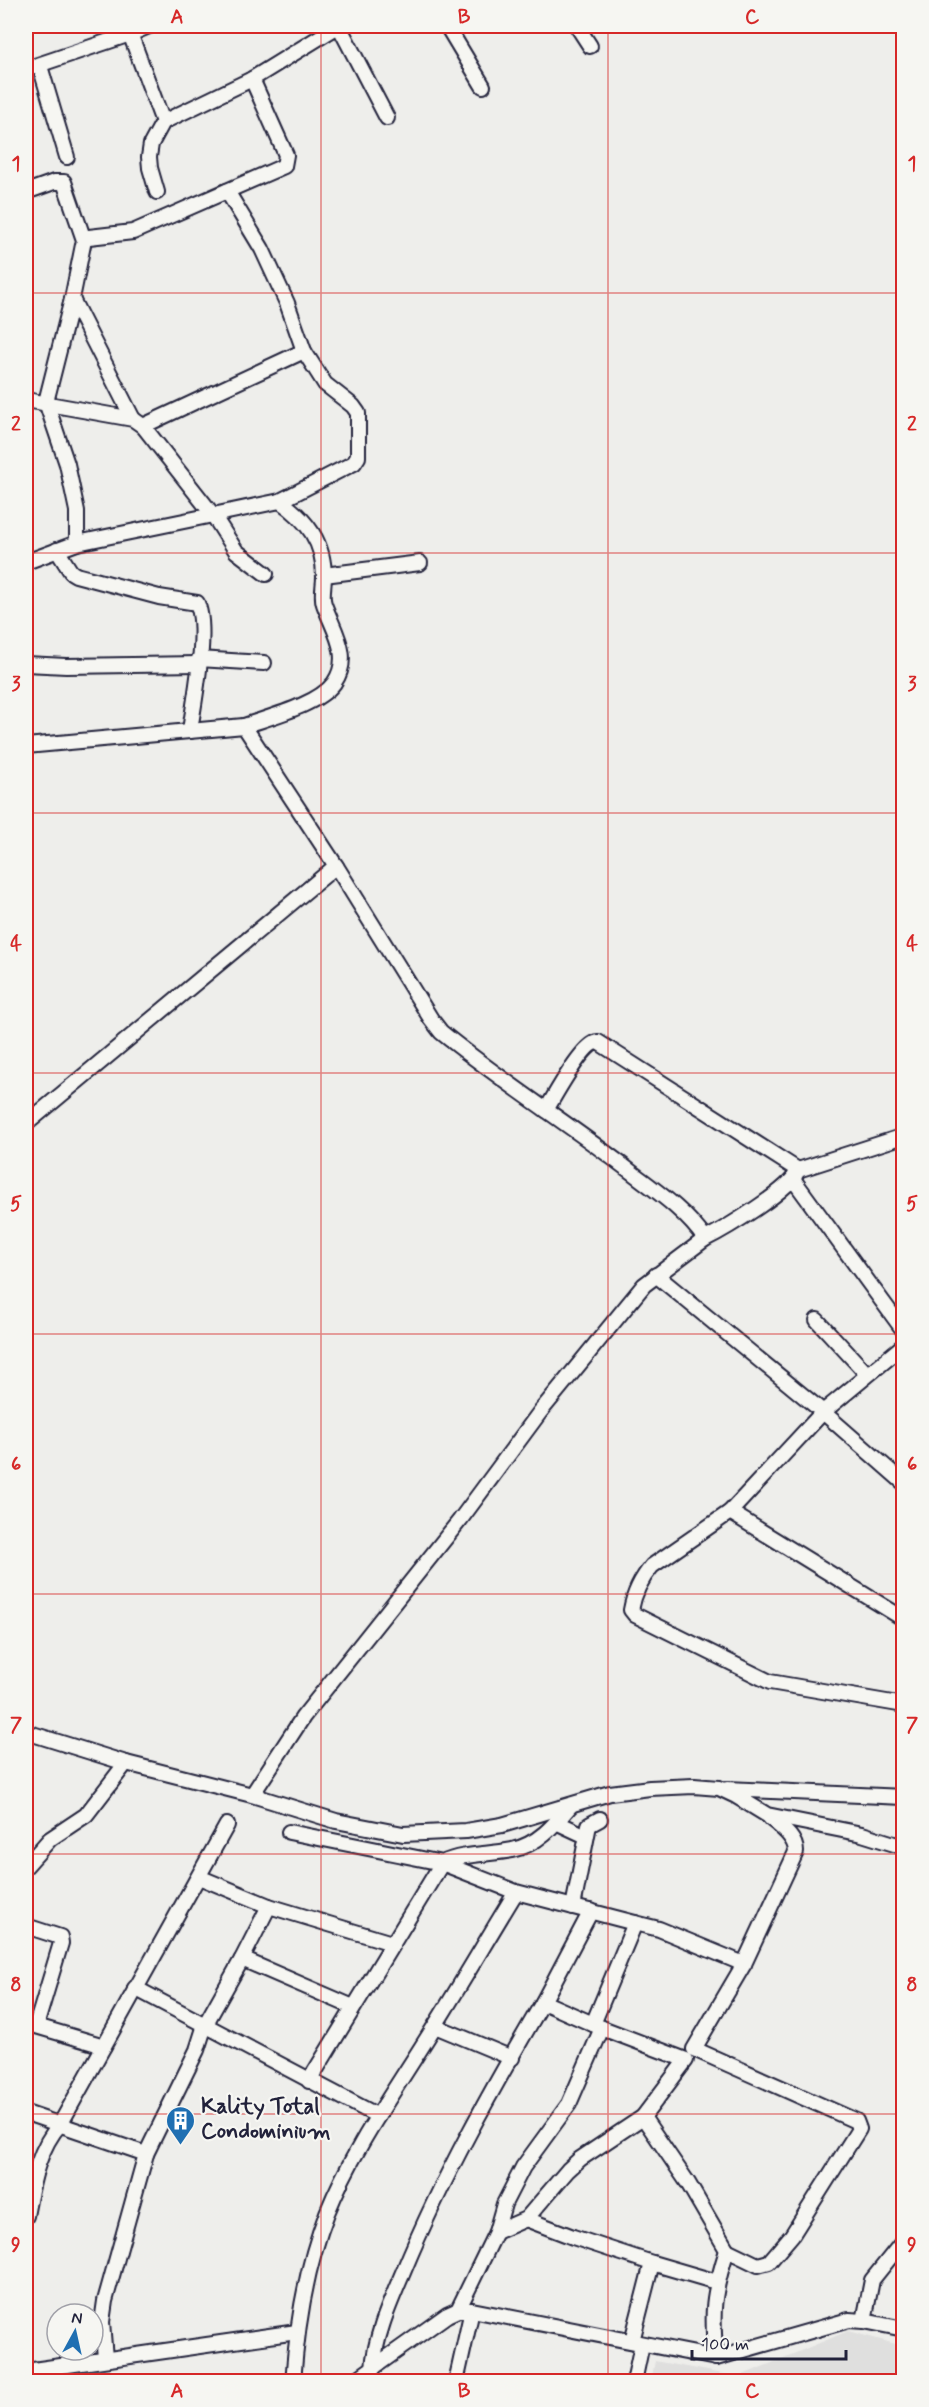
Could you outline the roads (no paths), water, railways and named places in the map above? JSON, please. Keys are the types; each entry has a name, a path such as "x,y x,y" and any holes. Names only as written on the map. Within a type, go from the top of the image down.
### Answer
{"street":[{"path":"26,69 40,66 129,30 149,26"},
{"path":"157,192 149,157 152,144 163,122 252,79 338,26 387,118"},
{"path":"447,26 483,86"},
{"path":"578,26 590,46"},
{"path":"129,30 163,122"},
{"path":"40,66 67,157"},
{"path":"84,240 89,237 133,232 281,169 286,163 286,155 252,79"},
{"path":"26,192 54,182 64,182 84,240 46,402 67,464 77,511 77,543"},
{"path":"26,562 77,543 280,501 354,463 358,457 358,413 353,406 325,384 304,351 287,303 262,249 226,191"},
{"path":"72,298 138,423 213,515 236,551 266,574"},
{"path":"26,400 46,402 138,423 304,351"},
{"path":"26,746 244,726 310,702 334,683 342,661 342,647 324,603 324,575 320,548 307,523 280,501"},
{"path":"57,550 71,572 76,575 159,597 197,603 201,626 190,731"},
{"path":"324,575 420,563"},
{"path":"26,664 76,666 199,661 264,663"},
{"path":"244,726 336,866 430,1019 441,1032 659,1193 705,1239"},
{"path":"26,1124 336,866"},
{"path":"546,1110 580,1057 590,1044 598,1042 795,1174 903,1331"},
{"path":"252,1795 303,1717 460,1520 540,1412 644,1285 705,1239 728,1228 795,1174 903,1137"},
{"path":"656,1275 823,1412 903,1483"},
{"path":"817,1320 867,1374"},
{"path":"903,1345 823,1412 730,1512 652,1566 643,1576 631,1610 635,1615 770,1682 903,1705"},
{"path":"730,1512 903,1619"},
{"path":"26,1732 126,1763 252,1795 336,1821 403,1834 466,1831 502,1825 610,1793 650,1788 694,1786 903,1797"},
{"path":"26,1866 50,1839 86,1815 126,1763"},
{"path":"496,2232 526,2219 580,2159 643,2117 690,2055 744,1964 796,1852 796,1845 792,1838 767,1815 719,1788"},
{"path":"309,2081 442,1863 461,1857 523,1847 535,1841 572,1803"},
{"path":"767,1815 862,1834 903,1847"},
{"path":"573,1907 589,1825 600,1819"},
{"path":"556,1822 586,1836"},
{"path":"26,2216 32,2185 45,2144 61,2123 227,1825"},
{"path":"289,1832 442,1863 516,1892 659,1929 744,1964"},
{"path":"199,1877 268,1906 392,1943"},
{"path":"293,2382 297,2332 311,2263 327,2213 356,2151 516,1892"},
{"path":"105,2302 146,2154 210,2028 268,1906"},
{"path":"373,2369 378,2338 426,2218 473,2123 512,2058 591,1911"},
{"path":"458,2310 496,2232 504,2204 523,2167 568,2104 635,1923"},
{"path":"26,1926 60,1937 60,1943 31,2025 104,2046"},
{"path":"243,1959 353,2007"},
{"path":"135,1988 378,2116"},
{"path":"543,2002 598,2026 690,2055 856,2121 859,2125 857,2133 830,2172 792,2235 769,2262 758,2265 727,2250 688,2183 643,2117"},
{"path":"435,2026 512,2058"},
{"path":"26,2113 61,2123 146,2154"},
{"path":"526,2219 652,2263 717,2282"},
{"path":"864,2321 872,2280 903,2240"},
{"path":"716,2358 712,2321 717,2282 727,2250"},
{"path":"634,2382 637,2343 652,2263"},
{"path":"357,2380 447,2315 458,2310 472,2310 716,2358 849,2320 903,2329"},
{"path":"456,2382 472,2310"},
{"path":"105,2358 297,2332"},
{"path":"26,2370 79,2362"}],"place":[{"name":"Kality Total Condominium","path":"180,2146"}]}
